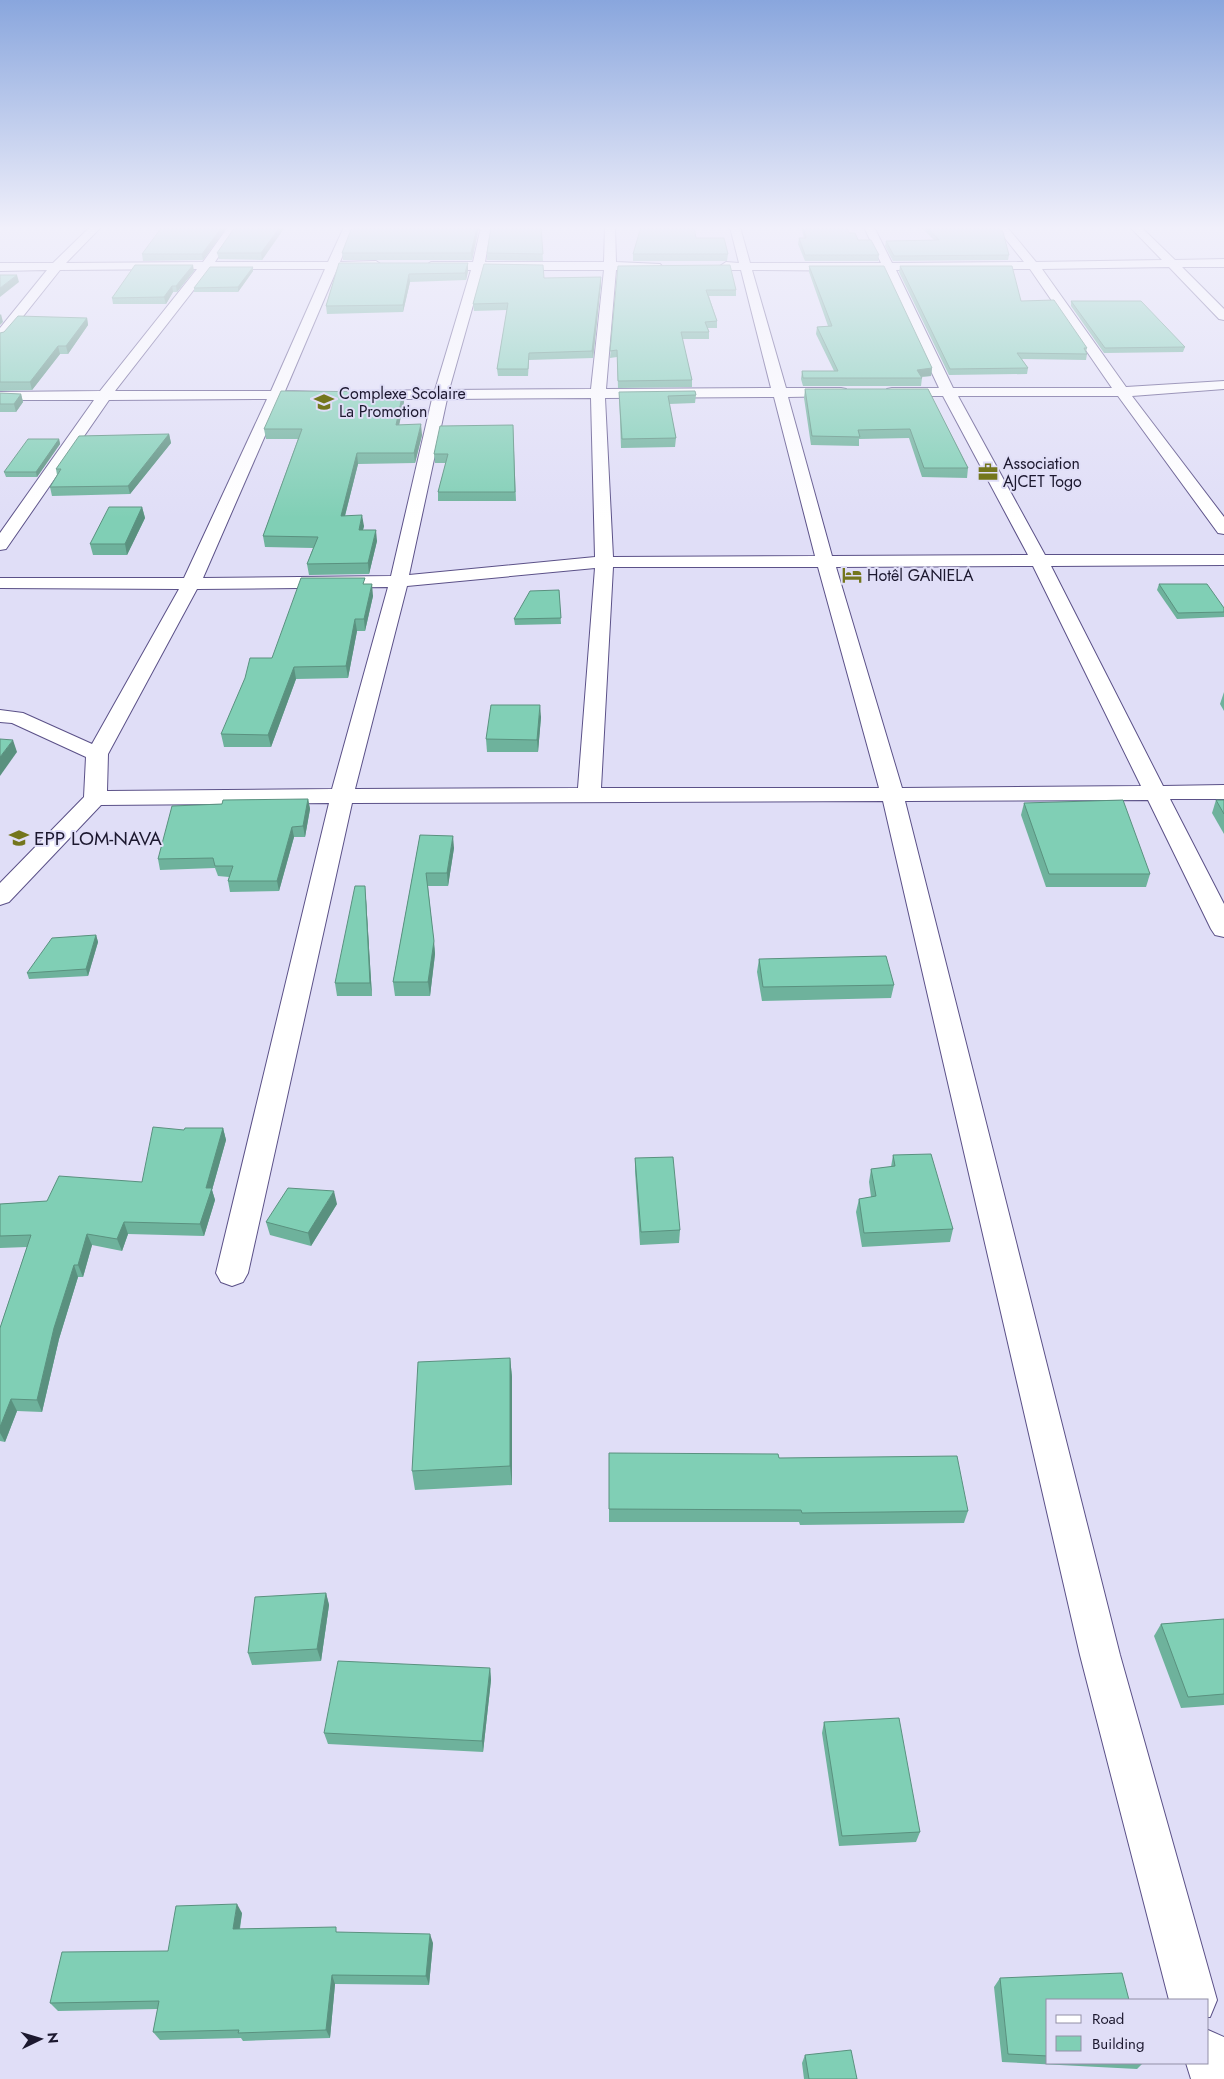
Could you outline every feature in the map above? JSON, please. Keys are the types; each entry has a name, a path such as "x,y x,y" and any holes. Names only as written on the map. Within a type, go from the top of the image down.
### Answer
{"street":[{"path":"0,336 10,324"},
{"path":"0,545 104,396 161,324"},
{"path":"0,896 95,798 98,754 192,584 307,324"},
{"path":"232,1272 342,795 399,581 440,396 461,324"},
{"path":"589,796 604,562 598,393 605,324"},
{"path":"761,324 825,561 892,793 994,1209 1100,1655 1193,1999"},
{"path":"915,324 948,392 1040,562 1224,928"},
{"path":"1074,324 1122,392 1224,529"},
{"path":"878,392 1122,392 1224,385"},
{"path":"353,395 440,396 859,392"},
{"path":"0,396 334,395"},
{"path":"0,583 192,584 399,581 604,562 1224,560"},
{"path":"0,716 16,717 98,754"},
{"path":"95,798 342,795 589,796 1224,792"},
{"path":"1209,2058 1214,2079"}],"building":[{"path":"11,324 82,324 66,346 58,346 30,382 0,382 0,333 4,332"},
{"path":"504,324 595,324 592,351 529,353 528,369 497,369"},
{"path":"613,324 706,324 709,332 681,332 692,380 618,381 617,350 610,351"},
{"path":"831,324 911,324 932,368 917,370 922,378 803,378 802,371 838,371 817,327 832,326"},
{"path":"928,324 1071,324 1087,348 1084,348 1087,354 1017,353 1028,368 950,369"},
{"path":"1088,324 1163,324 1185,347 1105,348"},
{"path":"805,389 928,389 968,468 924,468 910,429 858,430 860,437 812,436"},
{"path":"281,391 403,392 396,425 421,424 414,453 357,453 341,516 362,515 359,530 376,530 368,563 307,564 318,537 263,536 302,429 264,429"},
{"path":"695,391 696,395 668,396 676,438 622,439 619,392"},
{"path":"0,393 21,394 14,404 0,404"},
{"path":"513,425 515,492 438,492 448,454 434,454 440,426"},
{"path":"169,434 128,486 50,487 61,469 56,469 79,436"},
{"path":"28,439 59,439 36,472 4,472"},
{"path":"109,507 142,507 125,544 90,544"},
{"path":"301,578 365,578 363,584 372,584 364,619 355,619 346,666 294,667 268,735 221,734 245,678 250,658 272,658"},
{"path":"1159,584 1207,584 1224,608 1224,612 1178,613"},
{"path":"559,590 561,618 514,619 530,591"},
{"path":"491,705 540,705 537,740 486,739"},
{"path":"0,739 13,740 0,757"},
{"path":"308,799 303,826 292,827 277,881 228,881 233,866 215,866 213,858 158,859 172,806 222,804 223,800"},
{"path":"1123,800 1150,874 1049,874 1024,803"},
{"path":"1216,800 1224,800 1224,814"},
{"path":"420,835 453,836 447,873 426,873 434,941 428,982 393,982"},
{"path":"355,886 365,886 370,983 335,983"},
{"path":"96,935 86,969 27,973 52,938"},
{"path":"886,956 894,985 763,987 759,959"},
{"path":"153,1127 184,1130 185,1128 223,1128 206,1188 212,1188 200,1224 124,1222 117,1239 87,1234 78,1265 74,1265 54,1328 37,1400 11,1399 0,1427 0,1328 31,1235 0,1236 0,1204 47,1201 59,1176 142,1182"},
{"path":"931,1154 953,1229 864,1233 859,1199 876,1196 871,1169 895,1166 893,1155"},
{"path":"673,1157 680,1230 641,1232 635,1158"},
{"path":"288,1188 334,1191 308,1233 266,1222"},
{"path":"510,1358 510,1466 412,1471 418,1362"},
{"path":"609,1453 778,1454 779,1458 957,1456 968,1511 802,1513 801,1510 609,1509"},
{"path":"326,1593 317,1649 248,1653 255,1597"},
{"path":"1224,1619 1224,1694 1188,1697 1161,1624"},
{"path":"338,1661 490,1668 482,1741 324,1733"},
{"path":"899,1718 920,1832 842,1836 824,1722"},
{"path":"237,1904 233,1929 336,1927 336,1932 430,1934 426,1976 332,1975 326,2030 238,2033 239,2030 153,2032 159,2001 50,2003 62,1952 168,1951 176,1906"},
{"path":"1122,1973 1129,1999 1046,1999 1046,2056 1008,2054 1000,1978"},
{"path":"851,2050 857,2079 809,2079 805,2055"}],"place":[{"name":"Complexe Scolaire La Promotion","path":"324,402"},
{"name":"Association AJCET Togo","path":"988,472"},
{"name":"Hotêl GANIELA","path":"852,575"},
{"name":"EPP LOM-NAVA","path":"19,838"}]}
